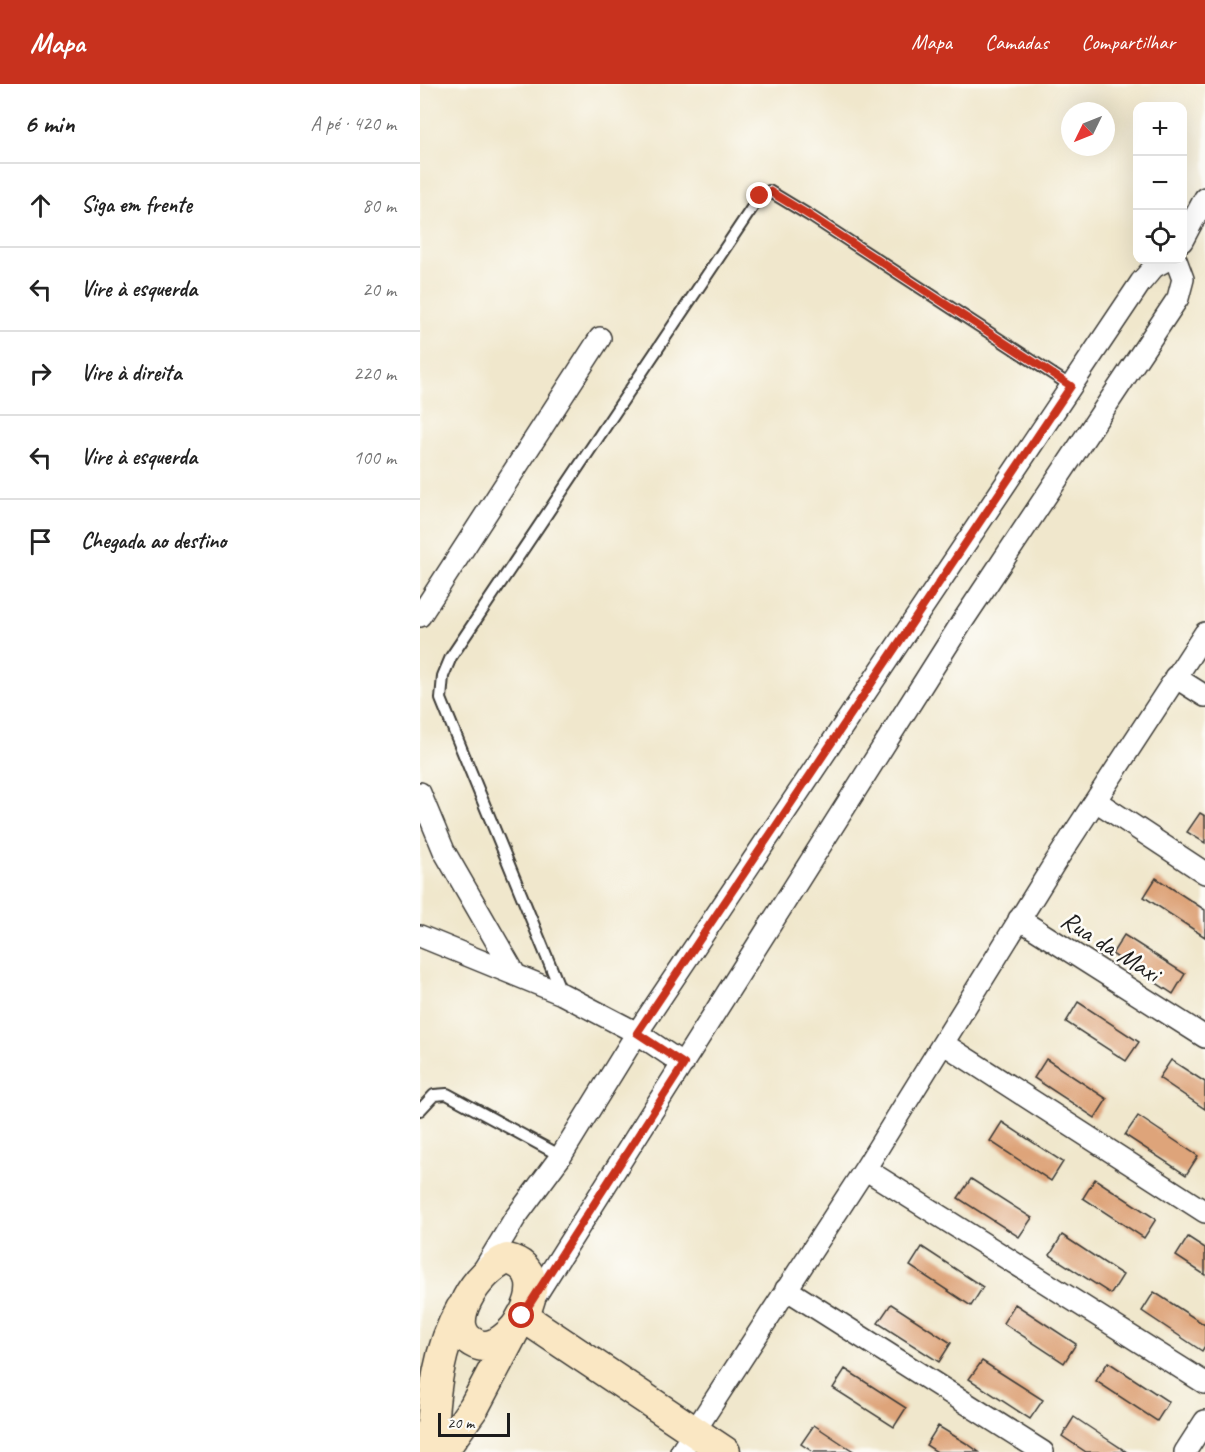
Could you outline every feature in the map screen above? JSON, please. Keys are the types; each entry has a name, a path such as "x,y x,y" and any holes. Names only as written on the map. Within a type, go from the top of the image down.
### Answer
{"street":[{"path":"1187,232 1205,198"},
{"path":"430,1452 432,1369 452,1324 475,1283 515,1218 561,1156 637,1033 1071,386 1141,282 1160,264"},
{"path":"442,1452 474,1407 522,1316 532,1287 532,1276 518,1262 507,1260 498,1263 475,1283 460,1322 462,1334 468,1340 487,1348 507,1337 522,1316 684,1064 962,622 1178,298 1183,279 1177,264"},
{"path":"420,616 600,338"},
{"path":"687,1442 865,1169 1019,919 1205,633"},
{"path":"1175,677 1205,696"},
{"path":"420,793 444,851 515,974"},
{"path":"1096,801 1205,873"},
{"name":"Rua da Maxi","path":"1019,919 1205,1037"},
{"path":"420,936 562,994 637,1033 684,1064"},
{"path":"944,1044 1205,1212"},
{"path":"865,1169 1205,1383"},
{"path":"786,1288 1043,1452"},
{"path":"522,1316 687,1442 724,1452"},
{"path":"1185,1452 1205,1421"}],"lane":[{"path":"562,994 441,699 442,676 452,657 760,196 769,191 812,217 1071,386"},
{"path":"420,1110 434,1095 447,1094 561,1156"}],"building":[{"path":"1200,813 1205,816 1205,843 1187,832"},
{"path":"1156,878 1205,910 1205,937 1144,897"},
{"path":"1124,935 1185,974 1173,994 1112,954"},
{"path":"1078,1002 1139,1042 1126,1061 1066,1022"},
{"path":"1046,1059 1107,1099 1095,1118 1034,1078"},
{"path":"1171,1060 1205,1082 1205,1109 1159,1078"},
{"path":"1138,1116 1198,1156 1186,1175 1125,1135"},
{"path":"1002,1122 1063,1162 1051,1181 990,1141"},
{"path":"971,1179 1032,1218 1019,1237 958,1198"},
{"path":"1095,1179 1156,1219 1144,1238 1083,1198"},
{"path":"1062,1235 1123,1275 1111,1294 1050,1255"},
{"path":"1188,1237 1205,1248 1205,1275 1176,1256"},
{"path":"922,1247 983,1287 971,1306 910,1266"},
{"path":"1154,1292 1205,1325 1205,1346 1202,1351 1142,1311"},
{"path":"891,1304 951,1343 939,1362 878,1323"},
{"path":"1015,1304 1076,1344 1064,1363 1003,1323"},
{"path":"982,1361 1043,1400 1030,1419 969,1379"},
{"path":"1108,1362 1169,1402 1157,1421 1096,1381"},
{"path":"845,1369 906,1408 894,1427 833,1388"},
{"path":"1074,1417 1127,1452 1086,1452 1062,1436"},
{"path":"814,1425 855,1452 813,1452 801,1444"},
{"path":"938,1426 979,1452 937,1452 926,1445"}],"route":[{"path":"522,1316 684,1064 637,1033 1071,386 812,217 769,191 760,196"}]}
